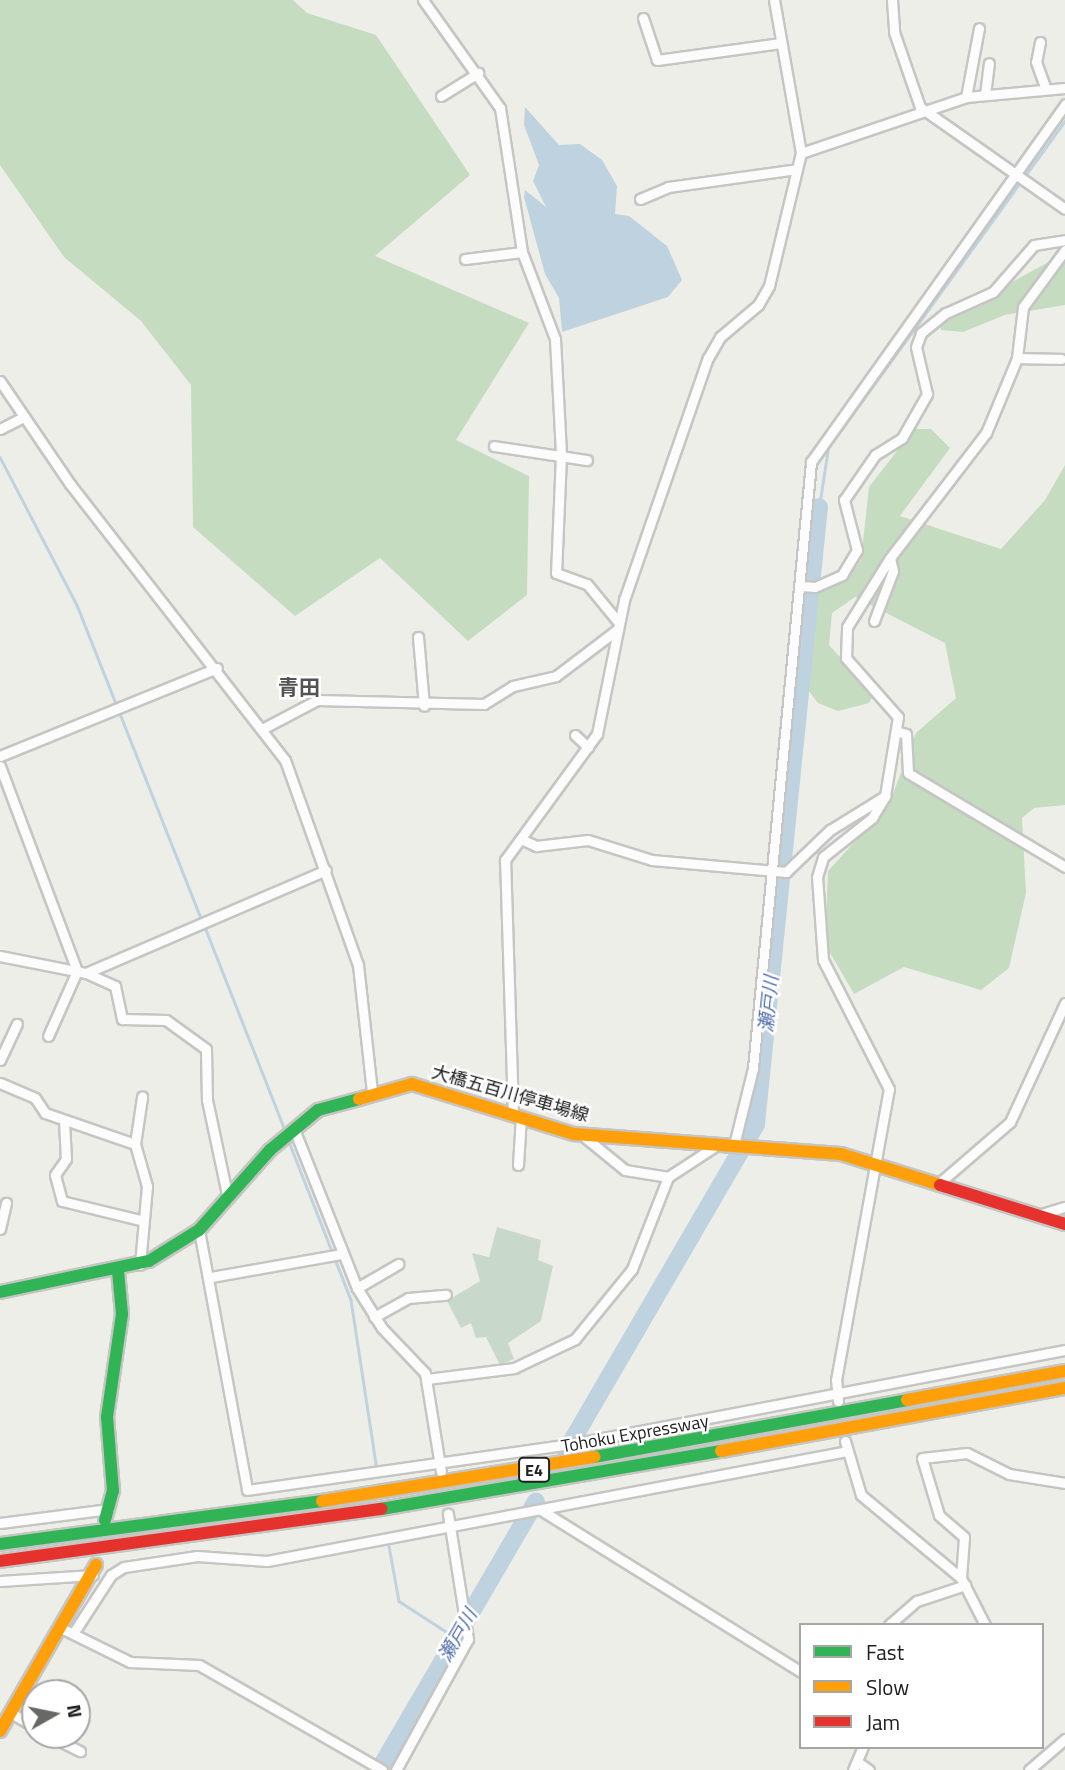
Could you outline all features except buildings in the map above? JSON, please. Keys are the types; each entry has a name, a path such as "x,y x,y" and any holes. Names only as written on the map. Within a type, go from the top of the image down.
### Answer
{"main road":[{"name":"大橋五百川停車場線","path":"0,1293 140,1265 199,1230 289,1133 318,1111 373,1091 412,1084 582,1135 811,1148 872,1162 1065,1224"},
{"path":"107,1515 107,1417 122,1314 118,1271"},
{"name":"Tohoku Expressway","path":"0,1544 473,1480 1065,1370"},
{"name":"Tohoku Expressway","path":"0,1561 438,1503 1065,1388"},
{"path":"0,1731 69,1630 94,1570"}],"street":[{"path":"423,0 478,73 500,108 522,252 555,339 561,455 556,573 587,584 619,626"},
{"path":"518,1165 515,1046 504,899 505,860 597,734 619,626 708,358 769,286 801,153 774,0"},
{"path":"892,0 898,43 925,111 1065,209"},
{"path":"643,18 657,60 781,43"},
{"path":"966,97 979,28"},
{"path":"1040,42 1036,62 1045,88"},
{"path":"985,95 989,63"},
{"path":"441,96 478,73"},
{"path":"801,153 966,97 1065,88"},
{"path":"735,1145 751,1080 779,872 801,586 817,447 1020,177 1065,104"},
{"path":"640,199 668,187 797,169"},
{"path":"801,586 815,587 842,575 857,550 844,500 875,455 902,438 927,394 916,347 921,333 938,318 993,292 1034,244 1065,240"},
{"path":"838,1401 837,1389 872,1162 889,1090 823,960 817,877 823,858 872,818 885,796 899,732 886,695 846,658 853,615 890,558 986,433 1017,358 1023,307 1065,250"},
{"path":"465,259 522,252"},
{"path":"1017,358 1060,359"},
{"path":"0,381 24,417 264,728 298,788 358,965 373,1091"},
{"path":"0,429 24,417"},
{"path":"494,446 587,460"},
{"path":"874,621 893,571 890,558"},
{"path":"264,728 317,700 424,706 478,705 513,686 544,681 619,626"},
{"path":"418,637 424,706"},
{"path":"0,755 217,668"},
{"path":"899,732 906,734 908,773 1065,867"},
{"path":"575,735 588,747"},
{"path":"0,765 81,972"},
{"path":"521,839 536,846 588,840 652,860 779,872 830,830 885,796"},
{"path":"47,1036 81,972 326,870"},
{"path":"0,956 81,972 113,984 122,1018 166,1020 206,1049 207,1100 228,1199"},
{"path":"937,1185 1010,1122 1065,1003"},
{"path":"0,1060 17,1024"},
{"path":"0,1083 35,1098 45,1113 135,1144"},
{"path":"140,1265 140,1220 147,1186 135,1144 142,1097"},
{"path":"64,1121 66,1159 55,1175 62,1201 140,1220"},
{"path":"289,1133 337,1257 374,1317 427,1379 441,1472"},
{"path":"582,1135 625,1170 668,1177"},
{"path":"427,1379 514,1368 575,1339 632,1269 668,1177 718,1144"},
{"path":"0,1229 6,1203"},
{"path":"1038,1215 1065,1207"},
{"path":"199,1230 211,1277 247,1490 577,1443 837,1389 889,1388 954,1369 1065,1350"},
{"path":"211,1277 337,1257"},
{"path":"357,1288 398,1264"},
{"path":"374,1317 426,1293 446,1295"},
{"path":"378,1768 199,1665 130,1662 69,1630 111,1575 124,1567 197,1556 267,1561 539,1510 846,1446 861,1495 963,1581 984,1623"},
{"path":"963,1581 964,1537 939,1515 922,1458 967,1453 1009,1474 1065,1483"},
{"path":"539,1510 799,1671"},
{"path":"396,1770 467,1634 447,1514"},
{"path":"0,1523 107,1515"},
{"path":"0,1581 94,1570"},
{"path":"891,1623 917,1601 963,1581"},
{"path":"12,1713 21,1718"},
{"path":"1029,1770 1041,1751 1065,1740"},
{"path":"76,1749 80,1751"},
{"path":"862,1749 856,1767 869,1770"}],"green space":[{"path":"0,0 293,0 307,13 376,35 470,175 375,256 529,323 456,440 529,476 527,595 468,641 380,558 295,616 193,527 191,385 141,321 64,257 0,165"},
{"path":"1065,253 1065,305 1005,315 963,332 941,330 939,322"},
{"path":"914,429 931,429 950,448 900,516 1001,549 1045,500 1065,465 1065,805 1034,808 1022,818 1026,893 1009,968 981,990 904,967 854,994 825,944 828,871 889,804 916,733 956,698 945,643 855,597 832,613 829,645 874,694 869,703 838,711 818,703 806,687 816,594 845,581 861,560 869,487"},
{"path":"497,1227 541,1240 538,1260 553,1266 541,1321 508,1343 514,1359 500,1365 486,1337 476,1338 471,1323 461,1328 447,1301 480,1281 472,1253 489,1257"}],"water":[{"path":"525,107 559,145 580,144 602,160 617,186 615,214 629,216 667,246 682,280 668,297 562,332 559,298 545,274 524,197 525,190 546,207 533,181 539,165 524,125"}],"waterway":[{"path":"819,507 828,448 1065,121"},
{"path":"0,457 77,605 201,918"},
{"name":"瀬戸川","path":"566,1451 756,1124 819,507"},
{"path":"205,927 286,1133"},
{"path":"288,1139 351,1300 376,1464"},
{"name":"瀬戸川","path":"379,1770 536,1501"},
{"path":"389,1546 399,1601 456,1638"}],"traffic: fast":[{"path":"0,1292 149,1261 199,1230 270,1150 318,1110 359,1099"},
{"path":"105,1520 113,1491 107,1417 122,1314 118,1271"},
{"path":"594,1457 907,1400"},
{"path":"381,1509 721,1451"},
{"path":"0,1544 322,1501"}],"traffic: slow":[{"path":"359,1099 412,1084 574,1134 841,1154 940,1185"},
{"path":"907,1400 1065,1371"},
{"path":"721,1451 1065,1388"},
{"path":"322,1501 594,1457"},
{"path":"0,1731 96,1565"}],"traffic: jam":[{"path":"940,1185 1065,1224"},
{"path":"0,1561 381,1509"}],"district":[{"name":"青田","path":"299,687"}]}
